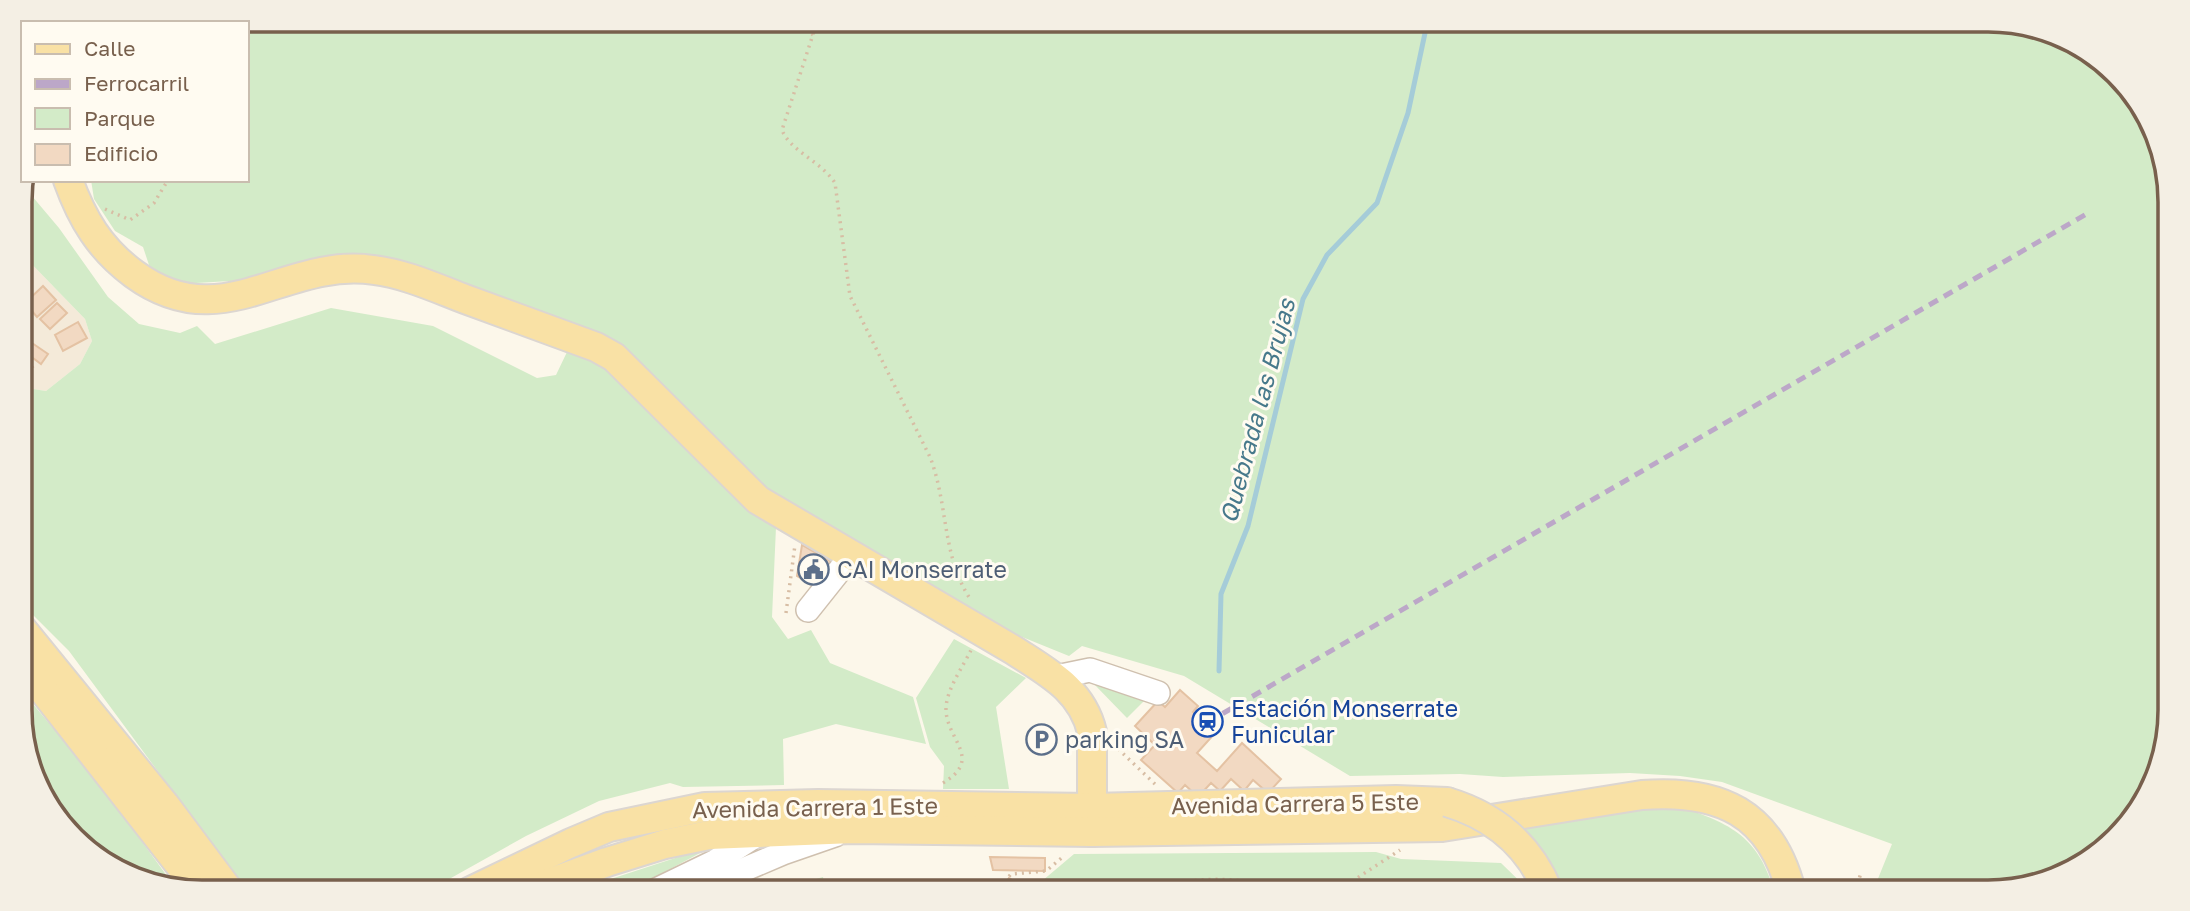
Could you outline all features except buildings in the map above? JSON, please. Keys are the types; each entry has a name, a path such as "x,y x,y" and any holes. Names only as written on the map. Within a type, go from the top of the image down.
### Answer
{"main road":[{"path":"69,182 79,211 90,230 115,259 150,286 172,297 192,300 228,298 317,272 372,269 415,281 596,347 629,370 733,479 758,500 1056,677 1072,691 1088,717 1093,745 1092,820"},
{"path":"32,642 165,805 221,880"},
{"path":"32,676 191,879"},
{"name":"Avenida Carrera 5 Este","path":"1092,820 1453,827 1642,795 1672,794 1703,799 1754,820 1770,838 1787,879"},
{"name":"Avenida Carrera 5 Este","path":"1092,820 1396,800 1447,802 1476,811 1493,821 1526,853 1541,879"},
{"name":"Avenida Carrera 1 Este","path":"494,880 570,842 642,818 705,807 818,804 1092,820"},
{"name":"Avenida Carrera 1 Este","path":"561,880 665,844 709,835 1092,820"}],"street":[{"path":"797,612 851,556"},
{"path":"1056,677 1090,670 1158,693"},
{"path":"677,880 716,861 784,818 818,804"},
{"path":"720,880 783,853 853,829"}],"path":[{"path":"810,32 813,35"},
{"path":"814,32 782,130 785,139 827,170 835,183 850,296 939,478 950,551 980,632 951,691 946,711 962,763 957,774 939,785"},
{"path":"79,211 97,207 130,220 154,203 167,182"},
{"path":"797,612 798,525"},
{"path":"1107,738 1162,791"},
{"path":"1154,784 1161,778"},
{"path":"1355,879 1409,846"},
{"path":"1006,880 1011,874 1046,871 1065,855"},
{"path":"1859,879 1861,872"},
{"path":"1189,879 1221,877 1236,879"}],"shaded area":[{"path":"32,264 85,319 92,341 80,364 46,391 32,389"}],"green space":[{"path":"248,32 1989,32 2033,37 2074,54 2109,81 2136,116 2146,136 2157,179 2158,710 2155,743 2146,775 2136,795 2109,830 2064,862 2022,876 2000,879 1878,879 1892,844 1722,782 1630,773 1503,777 1460,774 1350,776 1184,676 1082,646 1069,656 1000,628 776,499 665,391 407,271 179,284 150,268 143,247 115,231 94,199 91,182 248,182"},
{"path":"32,196 59,228 108,297 139,324 180,333 197,326 215,344 331,308 433,326 537,378 556,375 567,352 593,351 776,527 772,617 788,639 811,630 830,663 913,697 926,744 836,724 783,739 784,785 683,787 670,783 599,801 526,836 448,880 238,880 69,651 32,614 32,389 46,391 80,364 92,341 85,319 32,264"},
{"path":"954,639 1026,678 996,707 1009,789 943,789 944,766 930,747 916,698"},
{"path":"1093,683 1147,698 1127,718"},
{"path":"32,703 97,780 167,876 136,867 116,857 81,830 67,813 54,795 37,754"},
{"path":"1674,805 1710,818 1738,833 1759,856 1770,879 1554,879 1546,858 1519,828"},
{"path":"715,845 650,880 608,880"},
{"path":"1376,852 1401,859 1501,863 1518,879 1044,880 1074,854"}],"waterway":[{"name":"Quebrada las Brujas","path":"1219,671 1221,594 1248,526 1303,299 1327,255 1377,203 1408,113 1425,32"}],"railway":[{"path":"1208,722 2090,212"}],"place":[{"name":"CAI Monserrate","path":"814,570"},
{"name":"Estación Monserrate Funicular","path":"1208,722"},
{"name":"parking SA","path":"1042,740"}]}
